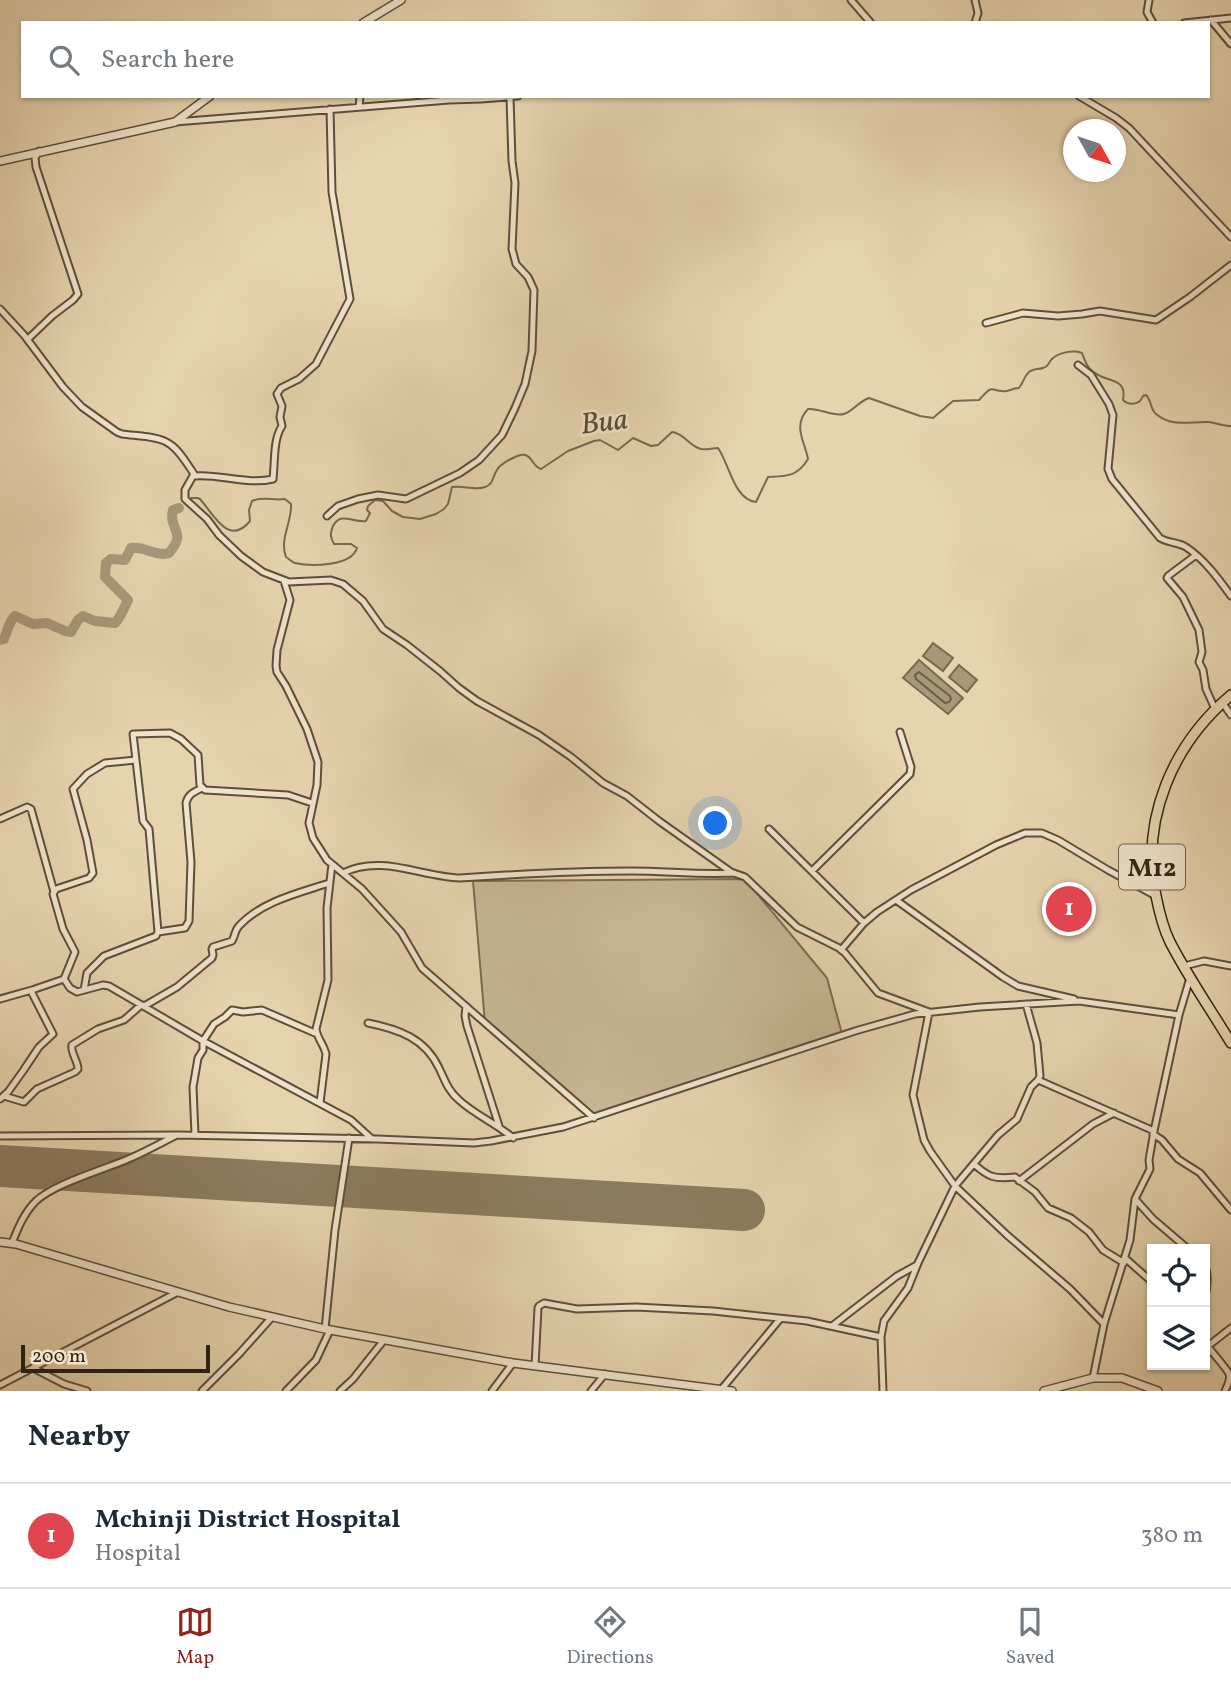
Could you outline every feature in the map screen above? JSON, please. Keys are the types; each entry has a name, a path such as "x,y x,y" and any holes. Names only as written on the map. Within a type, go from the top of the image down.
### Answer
{"highway":[{"name":"M12","path":"1231,695 1183,748 1165,785 1155,822 1152,864 1156,896 1169,941 1231,1044"}],"street":[{"path":"371,21 401,0"},
{"path":"850,0 870,21"},
{"path":"975,0 978,13 976,21"},
{"path":"1149,0 1147,12 1152,21"},
{"path":"1202,21 1231,18"},
{"path":"1211,20 1231,44"},
{"path":"175,122 207,98"},
{"path":"359,107 360,98"},
{"path":"0,161 175,122 490,98"},
{"path":"327,516 338,506 358,499 379,495 406,499 460,473 480,460 502,435 515,408 525,384 532,351 534,290 528,277 516,264 512,249 515,183 510,98"},
{"path":"1082,98 1129,128 1231,237"},
{"path":"195,476 261,481 275,477 275,442 282,426 282,406 277,394 281,388 299,379 316,363 350,299 332,192 330,109"},
{"path":"28,339 78,293 36,167 35,158 39,151"},
{"path":"986,323 1023,313 1058,316 1100,311 1156,320 1231,265"},
{"path":"0,309 28,339 63,387 82,407 122,434 169,443 195,476"},
{"path":"1078,365 1091,375 1113,415 1108,469 1112,479 1163,541 1184,546 1196,555 1231,596"},
{"path":"195,476 184,494 185,499 207,519 219,535 263,572 284,581 331,580 343,584 363,601 383,629 407,645 458,688 539,735 603,783 627,796 734,873 745,877 797,928 841,950 878,993 929,1012"},
{"path":"1196,555 1167,578 1183,597 1199,630 1202,652 1199,662 1206,689 1219,706 1231,715"},
{"path":"284,581 290,600 275,666 307,729 318,762 317,785 309,823 321,853 362,889 401,932 422,968 594,1118"},
{"path":"812,871 910,774 911,767 900,732"},
{"path":"84,990 89,970 104,956 156,936 158,932 149,829 143,821 134,734 173,733 181,738 198,755 200,785 206,791 288,796 312,803"},
{"path":"54,892 89,878 93,873 73,789 87,774 105,763 136,760"},
{"path":"158,932 185,928 189,921 191,862 186,803 191,793 202,788"},
{"path":"0,819 27,807 32,809 63,929 75,952 64,979 0,999"},
{"path":"769,829 864,923"},
{"path":"841,950 877,912 996,845 1025,833 1042,832 1156,896"},
{"path":"320,1104 326,1054 316,1029 328,980 327,908 332,864"},
{"path":"343,873 360,867 374,866 405,868 449,878 591,871 734,873"},
{"path":"32,990 52,1034 38,1047 2,1098 24,1102 37,1089 78,1069 72,1045 99,1029 124,1020 140,1006 177,987 212,958 213,947 232,941 238,927 257,912 289,896 330,883"},
{"path":"896,900 1018,986 1079,1001 1179,1015"},
{"path":"1184,966 1204,961 1231,966"},
{"path":"1094,1378 1104,1324 1130,1240 1135,1199 1150,1169 1153,1132 1190,976"},
{"path":"64,979 76,992 109,986 140,1006 355,1123 372,1139"},
{"path":"0,1136 195,1135 474,1143 513,1138 594,1118 855,1031 915,1014 1079,1001"},
{"path":"883,1391 881,1337 884,1321 908,1288 955,1186 998,1135 1017,1119 1031,1087 1040,1076 1037,1043 1026,1004"},
{"path":"466,1006 467,1026 499,1126"},
{"path":"195,1135 193,1087 203,1041 214,1024 235,1009 243,1012 262,1010 317,1034"},
{"path":"929,1012 912,1095 924,1140 930,1151 955,1186 1070,1289 1104,1324"},
{"path":"368,1023 399,1030 424,1046 433,1057 452,1094 513,1138"},
{"path":"1038,1080 1153,1132 1178,1159 1200,1173 1231,1210"},
{"path":"1019,1181 1083,1131 1114,1113"},
{"path":"12,1243 26,1213 44,1195 128,1160 178,1135"},
{"path":"287,1391 316,1360 328,1329 341,1186 349,1139"},
{"path":"974,1164 991,1177 1001,1179 1013,1176 1035,1192 1048,1208 1071,1219 1089,1232 1102,1251 1124,1260 1147,1278"},
{"path":"1135,1199 1182,1244"},
{"path":"0,1242 12,1243 229,1307 328,1329 513,1363 732,1391"},
{"path":"832,1326 897,1276 917,1265"},
{"path":"0,1385 178,1292"},
{"path":"535,1366 538,1308 544,1303 577,1308 636,1307 713,1311 807,1321 881,1337"},
{"path":"202,1391 272,1317"},
{"path":"721,1390 780,1319"},
{"path":"1210,1341 1231,1328"},
{"path":"340,1391 384,1340"},
{"path":"1210,1349 1230,1374 1225,1391"},
{"path":"492,1391 513,1363"},
{"path":"33,1368 64,1384 87,1391"},
{"path":"591,1391 605,1374"},
{"path":"1044,1391 1094,1378 1122,1378 1158,1391"},
{"path":"1132,1381 1133,1391"}],"shaded area":[{"path":"745,879 827,978 842,1034 595,1117 485,1023 473,881"}],"water":[{"path":"933,643 953,658 943,671 923,656"},
{"path":"919,660 963,698 948,714 903,678"},
{"path":"959,665 977,680 967,692 949,677"}],"waterway":[{"name":"Bua","path":"191,498 200,499 222,526 235,531 250,521 252,501 285,499 291,504 284,544 286,557 294,563 330,564 354,554 357,548 351,544 334,544 331,535 333,526 344,518 366,521 370,513 368,506 375,500 383,501 392,511 403,517 420,519 444,509 452,487 488,486 499,468 519,456 528,456 541,469 568,451 594,441 600,440 618,450 633,438 651,446 658,445 672,432 701,449 718,448 737,488 742,495 756,502 768,477 786,476 796,472 808,459 800,428 803,415 808,409 844,414 869,398 933,418 953,401 979,400 991,389 1007,391 1019,388 1030,371 1045,367 1054,357 1070,352 1082,353 1087,366 1095,374 1118,383 1124,392 1125,402 1137,403 1146,395 1154,412 1169,421 1209,422 1231,426"},
{"name":"Bua","path":"0,640 4,639 15,616 33,624 47,623 71,632 83,616 95,621 115,623 128,600 105,577 106,563 111,559 125,560 131,548 160,554 169,553 177,540 173,510 179,508"}],"runway":[{"path":"0,1166 744,1210"}],"place":[{"name":"Mchinji District Hospital","path":"1069,909"}]}
